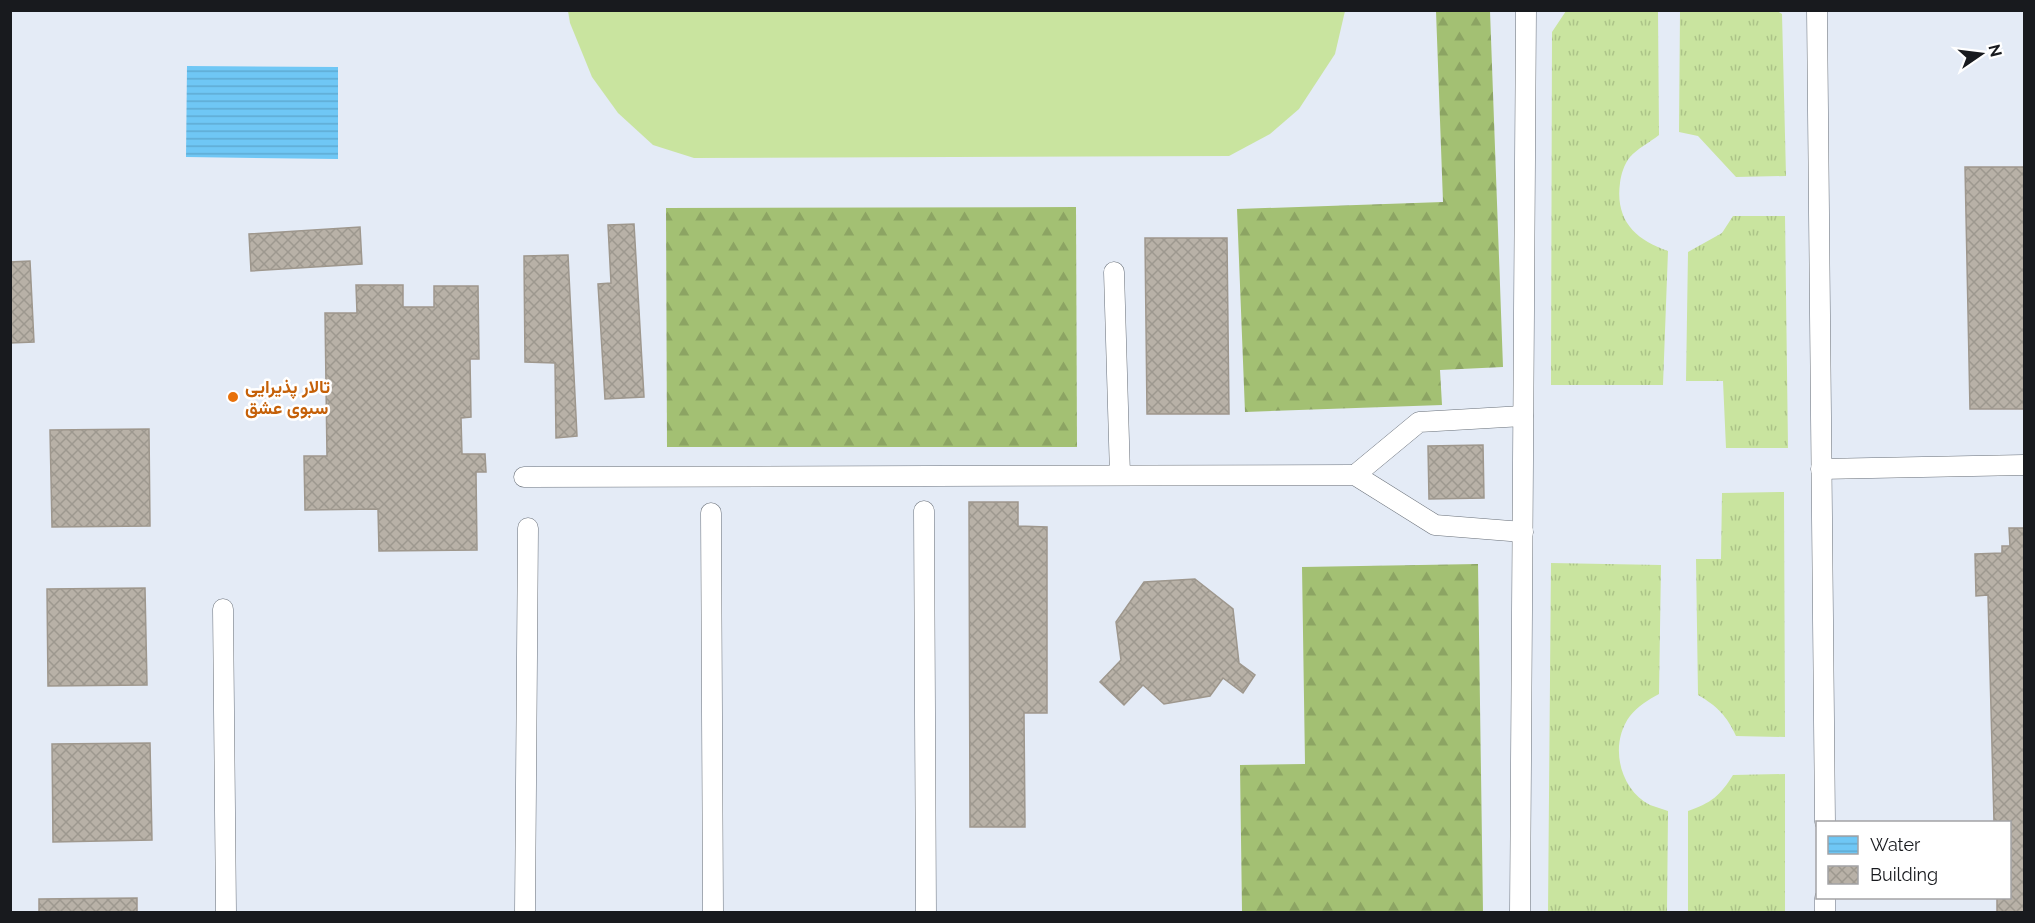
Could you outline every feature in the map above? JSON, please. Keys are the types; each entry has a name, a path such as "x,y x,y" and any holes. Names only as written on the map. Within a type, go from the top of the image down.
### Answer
{"lane":[{"path":"1520,912 1526,10"},
{"path":"1817,10 1825,821"},
{"path":"1114,272 1120,475"},
{"path":"1355,475 1419,422 1523,416"},
{"path":"1821,469 2025,465"},
{"path":"524,477 1355,475 1435,525 1522,532"},
{"path":"924,511 926,912"},
{"path":"711,513 713,912"},
{"path":"525,912 528,528"},
{"path":"224,609 226,912"}],"green space":[{"path":"568,10 1345,11 1335,54 1299,109 1270,134 1229,156 694,158 653,145 618,113 592,77 570,23"},
{"path":"1436,11 1490,11 1503,367 1440,370 1442,405 1245,412 1237,209 1443,202"},
{"path":"1566,11 1658,11 1659,135 1636,151 1624,166 1619,196 1624,218 1630,227 1646,241 1668,251 1663,385 1551,385 1552,32"},
{"path":"1680,11 1777,11 1782,14 1786,176 1736,177 1698,136 1679,132"},
{"path":"1076,207 1077,447 667,447 666,208"},
{"path":"1733,216 1785,216 1788,448 1726,448 1723,381 1686,381 1688,252 1722,233"},
{"path":"1784,492 1785,737 1736,736 1721,712 1698,695 1696,559 1721,559 1722,493"},
{"path":"1551,563 1661,565 1659,694 1636,709 1630,716 1620,739 1619,752 1625,777 1639,798 1650,805 1668,811 1667,912 1548,912"},
{"path":"1478,564 1483,912 1242,912 1240,765 1305,764 1302,567"},
{"path":"1785,774 1785,912 1688,912 1688,811 1714,798 1733,775"}],"water":[{"path":"187,66 338,67 338,159 186,157"}],"building":[{"path":"1965,167 2024,167 2024,409 1970,409"},
{"path":"634,224 644,397 605,399 598,284 611,283 608,225"},
{"path":"360,227 362,264 251,271 249,234"},
{"path":"1145,238 1227,238 1229,414 1147,414"},
{"path":"568,255 577,436 556,438 555,363 525,362 524,256"},
{"path":"30,261 34,342 10,343 10,262"},
{"path":"356,285 403,285 403,307 434,307 434,286 478,286 479,359 470,359 471,417 461,418 462,454 485,454 486,472 476,472 477,550 379,551 378,509 305,510 304,456 327,456 325,313 357,313"},
{"path":"149,429 150,526 52,527 50,430"},
{"path":"1483,445 1484,498 1429,499 1428,446"},
{"path":"969,502 1018,502 1018,526 1047,527 1047,713 1024,713 1025,827 970,827"},
{"path":"2009,528 2024,528 2024,912 1997,912 1997,899 2011,899 2011,821 1994,821 1988,595 1976,596 1975,554 2002,553 2002,546 2010,546"},
{"path":"1195,579 1233,609 1239,663 1255,675 1243,693 1223,678 1210,696 1164,704 1143,685 1124,705 1100,682 1121,660 1116,622 1144,582"},
{"path":"145,588 147,685 48,686 47,589"},
{"path":"150,743 152,840 53,842 52,744"},
{"path":"137,898 137,912 39,912 39,899"}],"place":[{"name":"تالار پذیرایی سبوی عشق","path":"233,397"}]}
